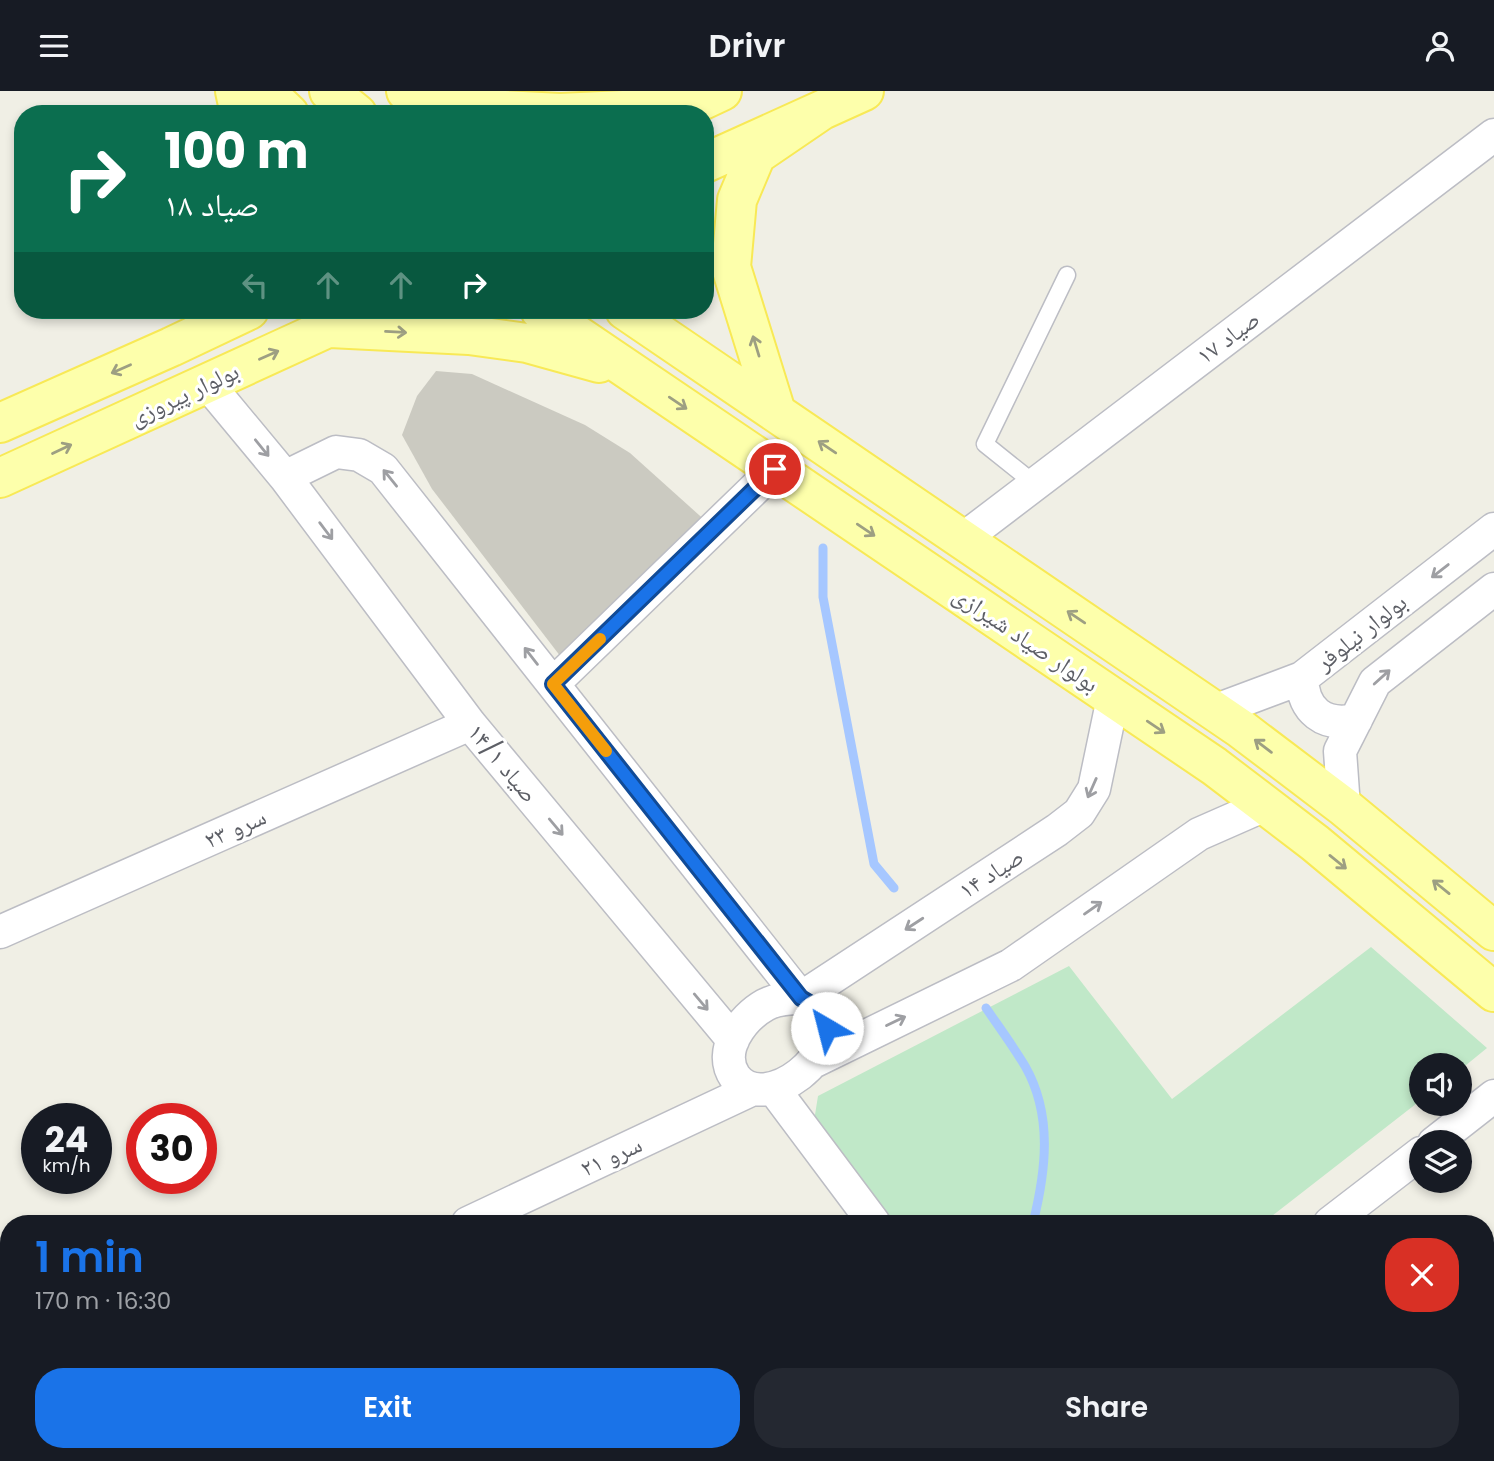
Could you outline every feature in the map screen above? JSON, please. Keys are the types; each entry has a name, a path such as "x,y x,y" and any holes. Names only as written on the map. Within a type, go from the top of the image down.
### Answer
{"main road":[{"path":"265,91 280,105"},
{"path":"330,91 346,105"},
{"path":"406,91 457,105"},
{"path":"691,105 722,91"},
{"path":"714,159 864,91"},
{"path":"776,412 732,267 737,200 756,155 822,110"},
{"path":"170,347 190,319"},
{"name":"بولوار پیروزی","path":"0,423 230,319"},
{"name":"بولوار پیروزی","path":"0,478 348,319"},
{"name":"بولوار صیاد شیرازی","path":"553,319 1214,766 1346,869 1494,992"},
{"name":"بولوار صیاد شیرازی","path":"638,319 1214,711 1343,807 1494,931"},
{"path":"328,328 470,335 527,343 632,372"}],"street":[{"name":"صیاد ۱۷","path":"963,539 1494,135"},
{"name":"صیاد ۱۴/۱","path":"207,383 285,477 470,724 733,1040"},
{"path":"285,477 336,452 359,455 383,469 801,998 819,1009 827,1028 822,1048 813,1062"},
{"path":"553,684 775,469"},
{"name":"بولوار نیلوفر","path":"1214,711 1302,678 1494,529"},
{"path":"1343,807 1340,751 1375,682 1494,589"},
{"path":"1302,678 1306,701 1322,718 1345,723 1356,720"},
{"name":"صیاد ۱۴","path":"801,998 1079,813 1094,789 1113,698"},
{"name":"سرو ۲۳","path":"0,932 470,724"},
{"path":"763,1089 789,1082 813,1062 1011,965 1199,834 1265,804"},
{"path":"801,998 781,999 765,1005 741,1025 733,1040 728,1059 736,1078 763,1089 867,1215"},
{"name":"سرو ۲۱","path":"486,1215 763,1089"},
{"path":"1451,1130 1494,1096"},
{"path":"1340,1215 1409,1162"}],"lane":[{"path":"1035,484 985,444 1067,275"}],"green space":[{"path":"1371,947 1487,1048 1472,1060 1472,1053 1409,1053 1409,1109 1273,1215 878,1215 814,1121 818,1096 1069,966 1172,1099"}],"building":[{"path":"436,371 472,374 585,425 630,453 709,524 564,661 432,489 402,435 417,396"}],"waterway":[{"path":"823,548 823,597 874,864 894,888"},
{"path":"986,1008 1025,1066 1040,1104 1044,1163 1035,1215"}],"slow traffic":[{"path":"600,639 553,684 606,751"}],"route":[{"path":"775,469 553,684 801,998 819,1009 827,1028"}]}
